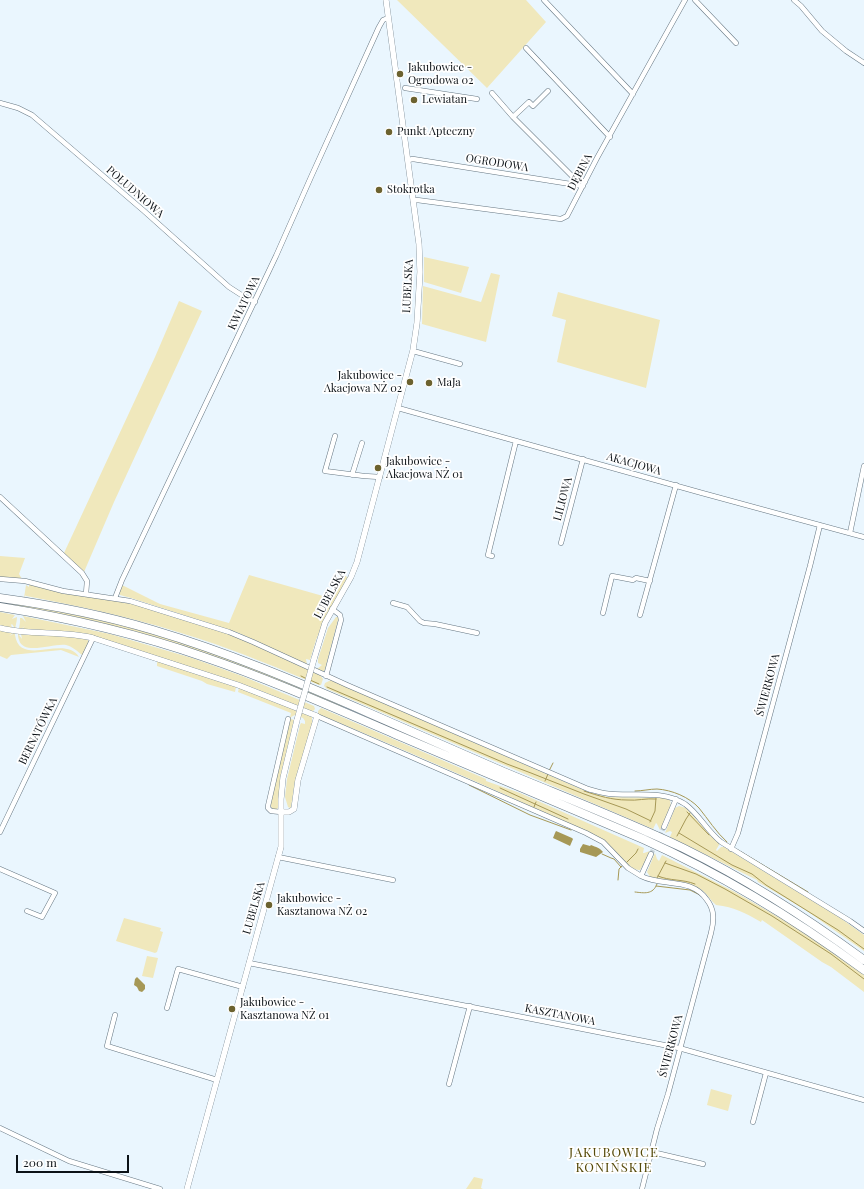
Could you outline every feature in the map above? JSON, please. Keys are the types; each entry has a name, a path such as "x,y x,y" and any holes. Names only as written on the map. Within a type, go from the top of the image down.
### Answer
{"highway":[{"path":"0,598 75,611 151,629 239,658 321,692 691,852 806,919 864,960"},
{"path":"0,607 95,626 185,650 320,702 643,838 693,862 754,897 818,937 864,970"}],"street":[{"name":"LUBELSKA","path":"187,1189 278,858 282,840 282,778 297,720 323,628 332,609 349,582 356,566 413,351 420,267 419,244 386,0"},
{"path":"544,0 633,94"},
{"name":"DĘBINA","path":"413,201 417,200 561,219 565,218 685,0"},
{"path":"695,0 736,43"},
{"path":"794,0 822,31 846,51 864,63"},
{"name":"KWIATOWA","path":"115,598 122,580 255,302 379,26 383,20 388,18"},
{"path":"526,48 610,137"},
{"path":"405,88 478,99"},
{"path":"513,117 529,102 533,106 548,91"},
{"path":"492,93 513,117 572,176 584,184"},
{"name":"POŁUDNIOWA","path":"0,103 18,108 32,115 144,211 229,287 255,302"},
{"name":"OGRODOWA","path":"408,160 413,159 584,184"},
{"path":"413,351 460,364"},
{"name":"AKACJOWA","path":"398,408 864,537"},
{"path":"335,436 325,470 352,475 380,477"},
{"path":"492,556 488,555 516,441"},
{"path":"352,475 362,443"},
{"name":"LILIOWA","path":"561,543 583,459"},
{"path":"850,533 864,466"},
{"path":"640,615 676,486"},
{"path":"0,497 82,573 87,580 86,594"},
{"name":"ŚWIERKOWA","path":"731,849 738,833 820,525"},
{"path":"603,613 612,576 633,580 636,578 650,581"},
{"path":"0,578 21,580 63,591 115,598 145,605 229,632 254,642 326,676 588,789 610,794 658,795 676,799 690,808 716,838 731,849 864,931"},
{"path":"393,603 407,607 424,624 435,624 477,633"},
{"path":"326,676 341,620 340,615 332,609"},
{"path":"0,628 21,632 72,635 93,638 238,685 317,716 586,833 603,842 628,868 641,876 651,854"},
{"name":"BERNATÓWKA","path":"0,832 93,638"},
{"path":"288,719 268,806 271,811 289,812 294,808 298,780 317,716"},
{"path":"664,827 676,799"},
{"path":"278,858 393,880"},
{"path":"0,869 55,893 42,917 27,911"},
{"name":"ŚWIERKOWA","path":"641,876 652,880 693,887 704,894 712,908 714,916 711,933 642,1189"},
{"name":"KASZTANOWA","path":"249,963 679,1048 864,1100"},
{"path":"167,1008 178,969 243,987"},
{"path":"449,1084 470,1006"},
{"path":"115,1015 108,1046 217,1080"},
{"path":"753,1122 766,1073"},
{"path":"0,1128 69,1161 160,1189"},
{"path":"652,1152 703,1164"}],"shaded area":[{"path":"397,0 526,0 546,22 487,88"},
{"path":"424,257 469,267 461,293 424,282"},
{"path":"491,273 500,275 486,342 422,324 423,286 481,302"},
{"path":"558,292 660,320 646,388 557,362 566,320 552,316"},
{"path":"179,301 202,311 114,502 84,572 64,553 155,357"},
{"path":"0,556 25,558 19,574 22,579 0,577"},
{"path":"343,574 347,577 347,579 326,616 310,660 306,659 307,665 239,633 120,595 119,592 122,585 160,604 229,623 249,575 330,598"},
{"path":"29,584 137,605 235,636 320,675 323,679 321,685 230,649 157,626 114,614 26,595 24,598 26,585 29,587"},
{"path":"0,600 83,616 188,644 277,678 343,706 342,708 194,650 164,640 108,625 0,603"},
{"path":"0,612 15,615 12,619 17,617 15,635 19,644 25,649 34,650 64,648 72,651 79,657 61,650 11,655 7,659 0,656 0,630 13,633 9,636 13,634 14,627 12,624 13,629 0,626"},
{"path":"23,616 110,634 192,658 242,676 314,706 315,709 310,711 256,689 96,637 21,630 25,626 21,629 19,635 22,639 21,634 57,635 86,639 89,643 83,655 66,645 40,648 27,647 22,645 18,637 20,618 26,622"},
{"path":"336,617 338,617 338,620 325,669 324,671 321,671 317,669 322,665 318,663 318,659 328,628"},
{"path":"159,661 236,687 235,692 207,684 157,666 157,662"},
{"path":"331,680 588,792 607,797 663,798 670,800 671,807 660,830 656,823 653,829 327,689 324,686 325,683"},
{"path":"239,688 312,717 312,724 295,781 290,808 288,807 285,797 287,779 300,725 301,723 305,724 305,721 303,718 295,715 291,717 291,719 294,720 281,774 279,806 274,810 270,805 291,713 238,692"},
{"path":"321,708 486,779 486,781 520,793 644,848 643,853 650,851 650,854 640,870 636,870 628,865 607,844 598,839 479,783 318,714 318,711"},
{"path":"396,728 645,834 689,855 763,896 864,963 864,966 730,880 395,731"},
{"path":"679,806 686,808 719,843 716,850 717,851 721,847 724,847 839,917 864,935 864,951 804,909 757,880 670,837 672,832 670,831 665,833 675,808"},
{"path":"556,831 573,839 570,846 553,838"},
{"path":"583,844 595,846 603,852 596,857 580,852"},
{"path":"655,853 659,861 662,855 735,892 810,937 864,975 864,992 831,967 762,920 761,922 745,913 716,905 703,891 697,887 685,883 651,878 647,872"},
{"path":"124,918 161,928 160,931 163,932 157,952 155,953 116,941"},
{"path":"147,956 158,958 153,978 142,976"},
{"path":"137,977 145,985 145,989 142,992 139,991 134,985"},
{"path":"711,1089 732,1095 728,1111 707,1105"},
{"path":"474,1177 483,1179 481,1188 483,1189 466,1189"}],"waterway":[{"path":"301,676 305,678"},
{"path":"310,680 319,684"},
{"path":"327,687 507,764 626,809 651,821"},
{"path":"549,771 553,763"},
{"path":"545,781 548,774"},
{"path":"469,785 530,815 571,830"},
{"path":"500,788 568,819"},
{"path":"635,791 654,789 663,790 685,797 699,808 727,842"},
{"path":"584,791 616,799 656,799"},
{"path":"650,822 655,811 656,798"},
{"path":"534,807 536,802"},
{"path":"687,812 709,835"},
{"path":"677,836 690,813"},
{"path":"679,833 732,865 752,874 766,885 838,930 864,949"},
{"path":"627,862 638,849"},
{"path":"738,850 808,892"},
{"path":"602,854 614,859 621,867"},
{"path":"657,878 666,861"},
{"path":"665,863 696,874 772,916 831,954 864,979"},
{"path":"618,880 619,869 622,866"},
{"path":"658,876 695,884"},
{"path":"635,892 651,892 657,884"},
{"path":"656,886 690,890 700,895"}],"tunnel":[{"path":"651,854 664,827"}],"place":[{"name":"Jakubowice - Ogrodowa 02","path":"400,74"},
{"name":"Lewiatan","path":"414,100"},
{"name":"Punkt Apteczny","path":"389,132"},
{"name":"Stokrotka","path":"379,190"},
{"name":"Jakubowice - Akacjowa NŻ 02","path":"410,382"},
{"name":"MaJa","path":"429,383"},
{"name":"Jakubowice - Akacjowa NŻ 01","path":"378,468"},
{"name":"Jakubowice - Kasztanowa NŻ 02","path":"269,905"},
{"name":"Jakubowice - Kasztanowa NŻ 01","path":"232,1009"}],"district":[{"name":"JAKUBOWICE KONIŃSKIE","path":"614,1160"}]}
